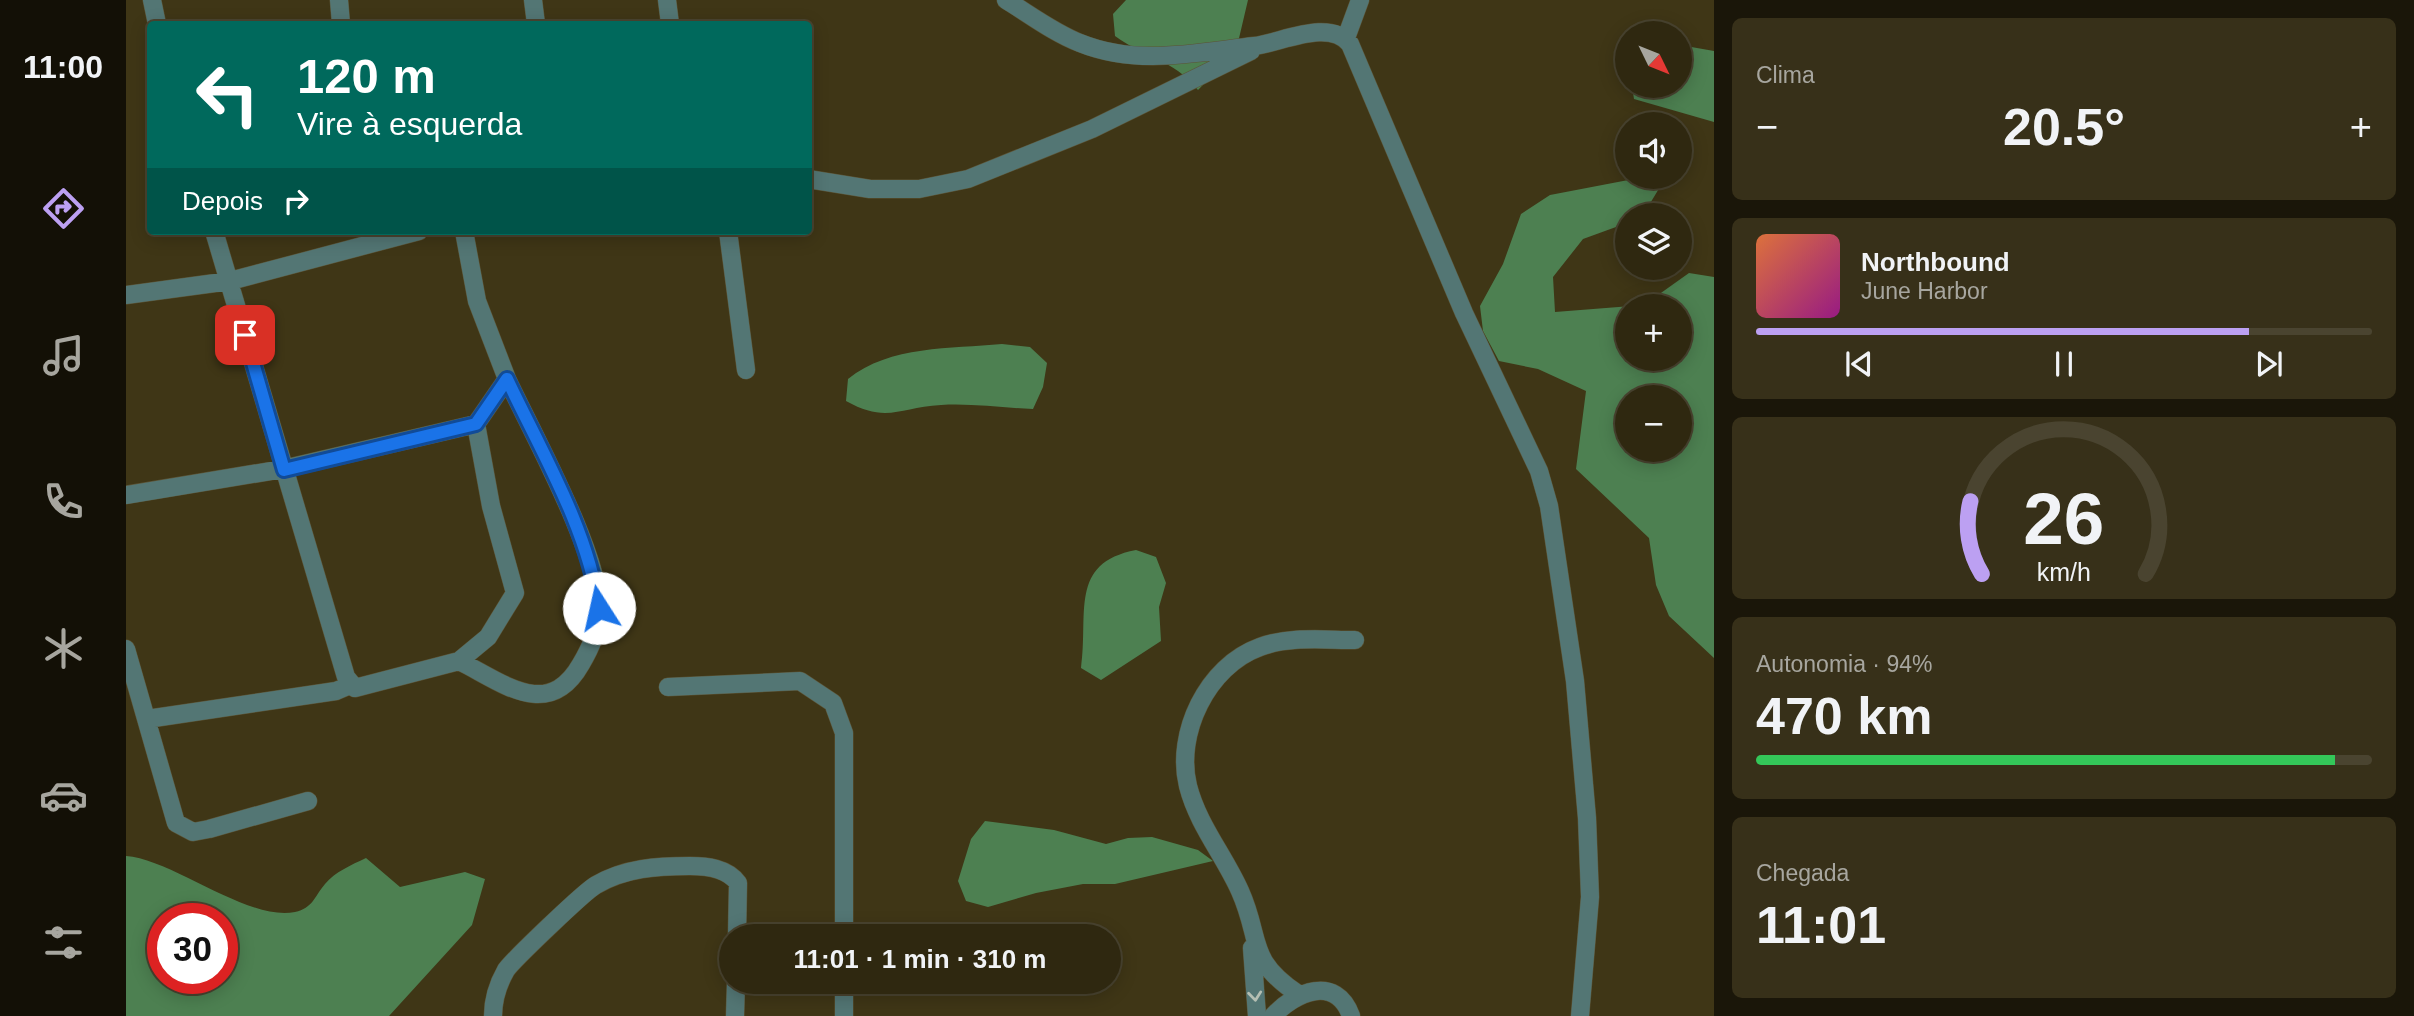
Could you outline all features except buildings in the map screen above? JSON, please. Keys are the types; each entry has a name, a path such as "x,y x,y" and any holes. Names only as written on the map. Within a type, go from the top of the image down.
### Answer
{"street":[{"path":"152,0 156,21"},
{"path":"339,0 341,21"},
{"path":"533,0 536,21"},
{"path":"667,0 670,21"},
{"path":"1006,0 1078,42 1118,55 1149,58 1264,45 1319,32 1346,38"},
{"path":"1360,0 1346,38 1464,313 1539,471 1549,506 1574,681 1587,818 1590,897 1580,1016"},
{"path":"812,179 870,189 919,189 968,179 1092,129 1264,45"},
{"path":"215,235 350,685"},
{"path":"126,295 230,281 366,237 384,235"},
{"path":"459,661 522,692 538,696 550,695 561,688 579,668 596,637 599,608 596,580 568,510 507,379 477,301 465,235"},
{"path":"729,235 746,370"},
{"path":"126,495 284,470 476,424 507,379"},
{"path":"147,719 336,691 350,685 362,689 459,661 488,637 515,593 491,506 476,424"},
{"path":"1298,993 1269,972 1251,927 1241,892 1208,834 1189,789 1184,765 1186,741 1194,716 1221,673 1259,647 1283,641 1355,640"},
{"path":"126,649 176,823 193,832 308,801"},
{"path":"668,687 800,681 833,703 844,733 844,924"},
{"path":"493,1016 493,1001 507,969 594,886 620,874 669,866 723,870 738,883 737,924"},
{"path":"1251,927 1258,1016"},
{"path":"1273,1016 1298,993 1317,990 1331,993 1342,1001 1351,1016"},
{"path":"735,1016 736,994"},
{"path":"844,994 844,1016"}],"green space":[{"path":"1126,0 1248,0 1236,51 1198,90 1178,71 1115,36 1113,14"},
{"path":"1692,47 1714,51 1714,122 1692,116 1692,112 1679,112 1634,99 1692,98"},
{"path":"1615,183 1615,189 1659,189 1650,203 1615,203 1615,227 1583,239 1553,277 1555,312 1615,307 1615,371 1692,371 1692,294 1659,294 1679,280 1692,280 1692,273 1714,277 1714,658 1669,616 1656,585 1649,538 1576,469 1586,391 1538,369 1499,361 1483,331 1480,306 1503,264 1521,214 1550,195"},
{"path":"1002,344 1030,347 1047,363 1043,387 1033,409 952,405 883,413 872,412 846,401 848,379 883,360 942,348"},
{"path":"1136,550 1156,557 1166,583 1159,607 1161,641 1101,680 1081,668 1086,594 1091,579 1100,566 1114,557"},
{"path":"985,821 1054,830 1106,844 1128,838 1152,837 1198,850 1213,861 1115,884 1083,884 1036,893 988,907 966,901 958,881 971,839"},
{"path":"126,856 165,867 233,899 276,913 295,912 306,908 334,876 366,858 400,887 465,872 485,879 472,925 389,1016 126,1016"}],"route":[{"path":"245,335 284,470 476,424 507,379 568,510 596,580 599,608"}]}
